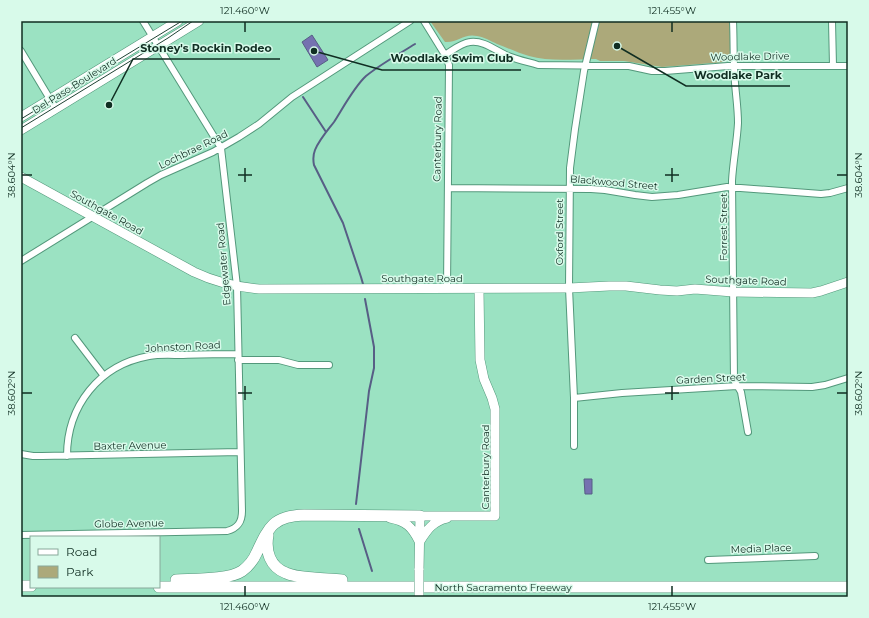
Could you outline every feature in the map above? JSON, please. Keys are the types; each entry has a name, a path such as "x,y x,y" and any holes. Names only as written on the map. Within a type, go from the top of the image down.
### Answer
{"highway":[{"path":"160,581 237,574 248,567 264,536 271,527 281,519 295,516 420,516"},
{"path":"271,527 267,542 268,553 272,563 281,571 293,575 398,587"},
{"name":"North Sacramento Freeway","path":"160,586 848,587"}],"street":[{"name":"Edgewater Road","path":"143,21 221,148 237,286 242,515 240,524 237,527"},
{"name":"Del Paso Boulevard","path":"21,117 178,21"},
{"name":"Del Paso Boulevard","path":"21,130 200,21"},
{"name":"Lochbrae Road","path":"21,261 154,179 221,148 239,137 259,124 292,97 410,21"},
{"name":"Canterbury Road","path":"424,21 445,55 449,65 447,289"},
{"name":"Oxford Street","path":"574,446 574,398 569,288 572,148 586,65 596,21"},
{"name":"Forrest Street","path":"734,21 734,66 738,121 732,187 734,380 741,392 748,432"},
{"path":"832,21 833,66"},
{"name":"Woodlake Drive","path":"445,55 466,43 478,42 507,56 538,65 629,66 652,71 734,66 848,66"},
{"path":"21,51 56,109"},
{"name":"Southgate Road","path":"21,177 194,272 219,282 259,289 479,289 626,286 660,290 812,292 821,291 848,282"},
{"name":"Blackwood Street","path":"448,188 570,188 605,190 652,196 678,195 727,187 821,194 848,188"},
{"name":"Canterbury Road","path":"420,516 495,516 495,409 484,379 480,360 479,289"},
{"path":"75,338 104,376"},
{"name":"Johnston Road","path":"67,456 67,443 70,429 83,399 95,384 104,376 122,365 139,359 150,356 167,355 238,357 279,360 298,365 330,366"},
{"name":"Garden Street","path":"574,398 622,393 737,386 812,387 826,385 848,378"},
{"name":"Baxter Avenue","path":"21,454 33,456 67,456 240,452"},
{"path":"383,516 397,519 406,524 413,531 420,543"},
{"path":"420,516 420,597"},
{"path":"420,543 428,528 443,519 458,516"},
{"name":"Globe Avenue","path":"21,535 227,531 237,527"},
{"name":"Media Place","path":"708,560 814,556"}],"green space":[{"path":"430,21 730,21 730,53 729,59 725,62 662,67 624,61 600,61 596,59 545,59 525,55 485,38 472,35 454,41 445,42"}],"shaded area":[{"path":"312,35 328,60 317,67 302,42"},
{"path":"584,479 592,479 592,494 585,494"}],"waterway":[{"path":"363,284 343,223 314,165 314,154 321,139 353,92 366,76 415,44"},
{"path":"303,97 326,132"},
{"path":"356,504 369,391 374,368 374,347 365,299"},
{"path":"359,529 372,571"}],"tram line":[{"path":"21,119 182,21"},
{"path":"21,128 168,38 193,21"}],"place":[{"name":"Woodlake Park","path":"617,46"},
{"name":"Woodlake Swim Club","path":"314,51"},
{"name":"Stoney's Rockin Rodeo","path":"109,105"}]}
